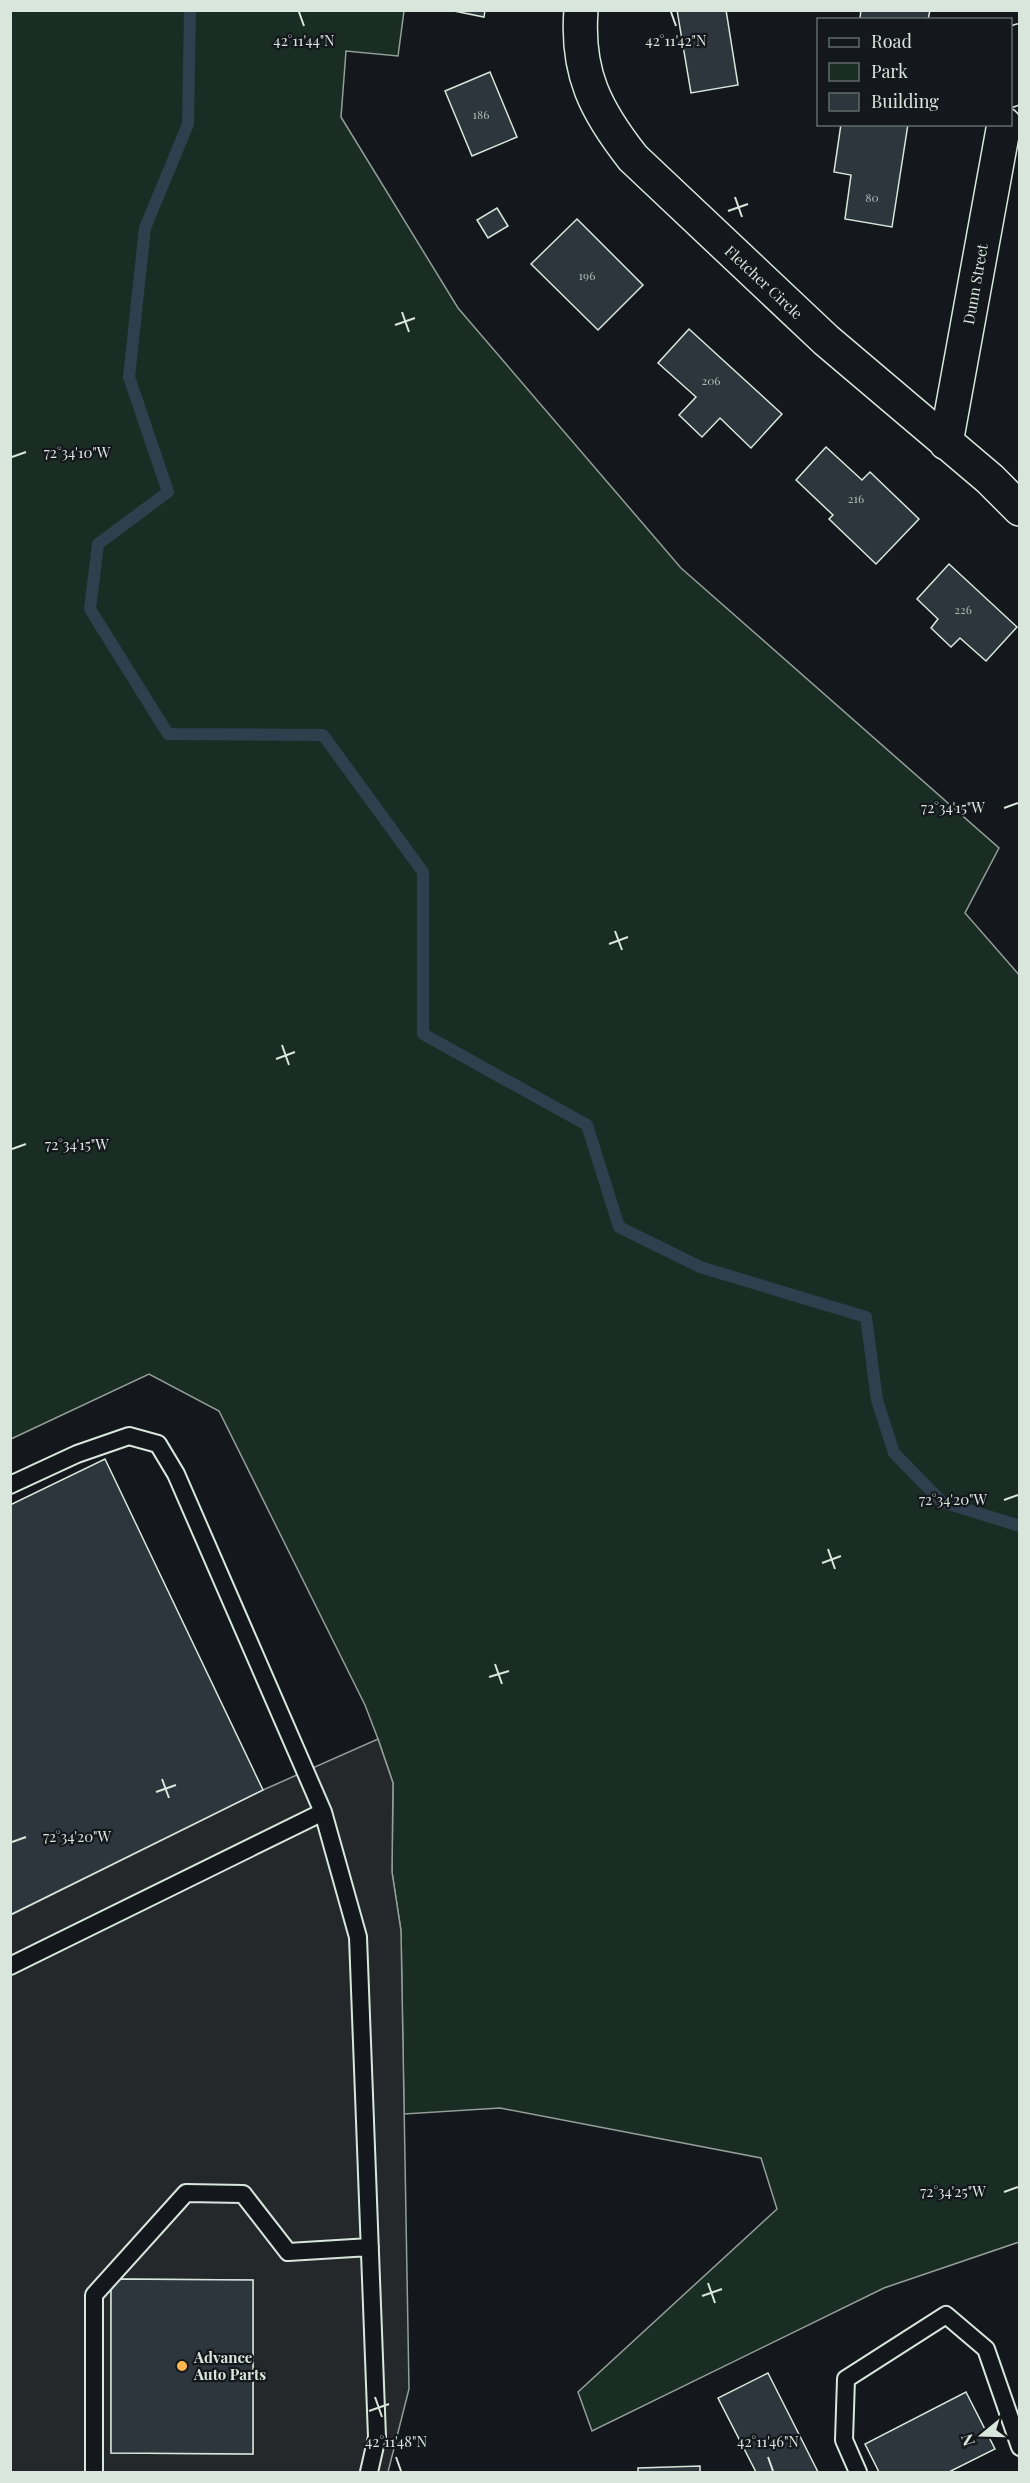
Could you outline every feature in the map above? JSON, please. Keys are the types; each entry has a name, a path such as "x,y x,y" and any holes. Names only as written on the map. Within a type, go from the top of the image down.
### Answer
{"street":[{"name":"Fletcher Circle","path":"581,10 582,62 587,82 609,127 633,158 826,340 990,480 1020,509"},
{"path":"1012,85 1020,41"},
{"name":"Dunn Street","path":"946,443 1004,126"}],"lane":[{"path":"10,1485 77,1454 129,1436 158,1444 176,1474 323,1812 358,1937 377,2437 369,2472"},
{"path":"10,1966 323,1812"},
{"path":"94,2472 94,2295 186,2193 243,2194 288,2252 370,2247"},
{"path":"858,2472 844,2440 846,2379 946,2314 986,2349 1020,2447"}],"green space":[{"path":"10,11 404,11 398,56 346,51 341,117 458,308 681,568 999,848 965,913 1020,976 1019,2242 884,2288 592,2431 578,2392 777,2209 761,2158 500,2108 404,2114 401,1931 392,1872 393,1783 365,1705 219,1411 149,1374 11,1439"}],"shaded area":[{"path":"378,1739 393,1783 392,1872 401,1931 409,2389 388,2472 11,2472 11,1915 263,1790","holes":["111,2279 253,2280 253,2454 111,2453"]}],"building":[{"path":"449,10 485,10 484,17"},
{"path":"677,10 726,10 738,85 691,93"},
{"path":"861,10 930,10 928,18 860,18"},
{"path":"490,72 517,137 472,156 445,91"},
{"path":"841,126 908,126 892,227 845,219 851,175 834,172"},
{"path":"497,208 508,226 488,238 477,220"},
{"path":"577,219 643,285 598,330 531,264"},
{"path":"689,329 782,414 751,448 720,418 702,437 679,415 696,397 658,363"},
{"path":"826,447 862,480 870,472 919,519 876,564 829,519 833,515 796,480"},
{"path":"949,564 1017,627 986,661 960,638 951,647 931,628 938,619 917,599"},
{"path":"105,1459 263,1790 10,1915 10,1505"},
{"name":"Advance Auto Parts","path":"111,2279 253,2280 253,2454 111,2453"},
{"path":"768,2373 818,2472 756,2472 718,2398"},
{"path":"966,2392 995,2449 949,2472 879,2472 865,2444"},
{"path":"700,2466 700,2472 638,2472 638,2468"}],"waterway":[{"path":"190,10 188,124 145,228 129,377 168,492 98,544 90,609 168,734 323,735 423,872 423,1034 587,1125 619,1227 700,1267 866,1317 877,1400 894,1453 942,1502 1020,1526"}],"place":[{"name":"Advance Auto Parts","path":"182,2366"}]}
